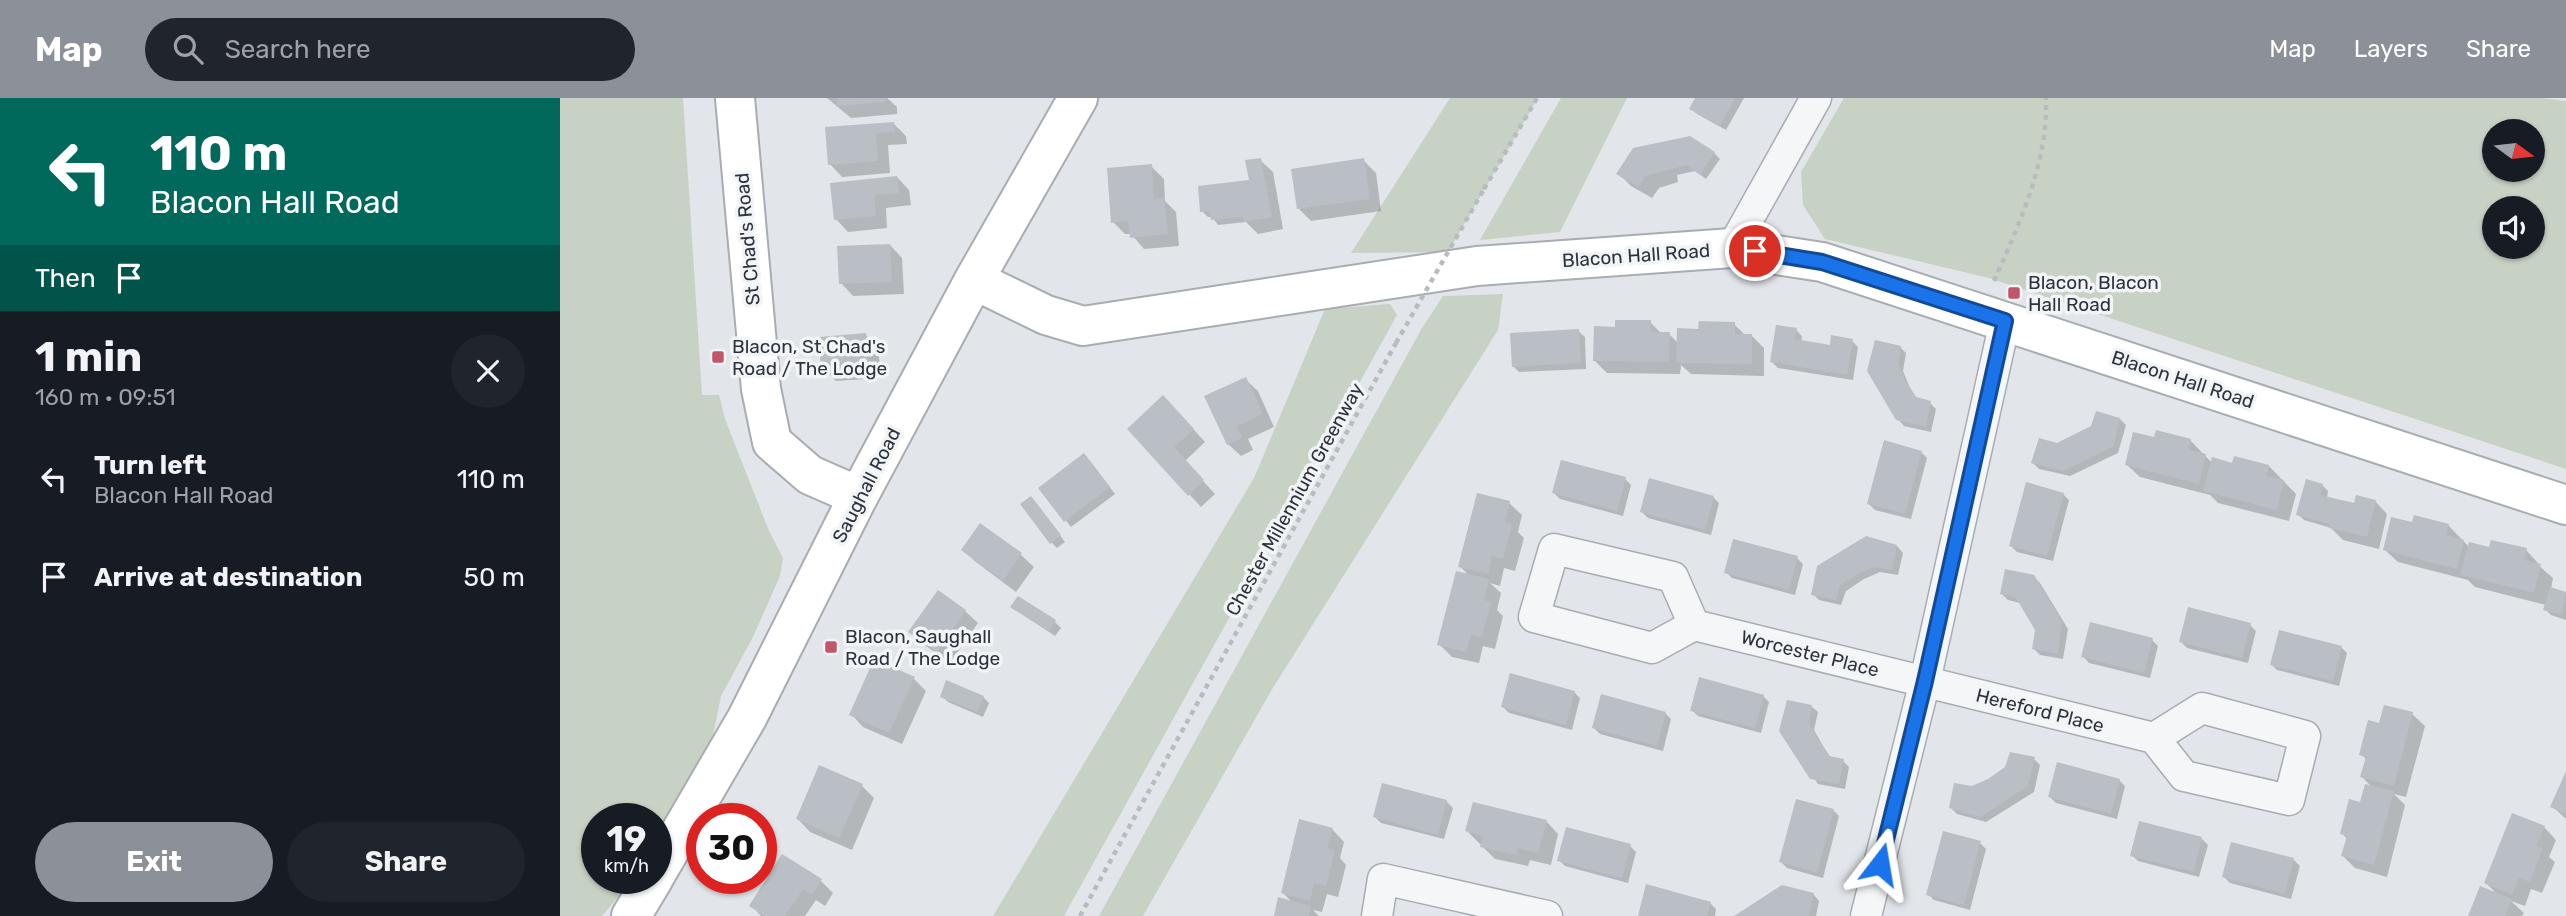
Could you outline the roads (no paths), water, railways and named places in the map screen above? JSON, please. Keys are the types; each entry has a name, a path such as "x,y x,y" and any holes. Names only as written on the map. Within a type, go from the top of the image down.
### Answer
{"street":[{"name":"St Chad's Road","path":"735,98 761,388 772,442 810,475 842,489 856,501"},
{"name":"Saughall Road","path":"672,847 747,718 856,501 974,280 1078,98"},
{"path":"1732,248 1816,98"},
{"name":"Blacon Hall Road","path":"974,280 1046,315 1083,326 1477,266 1732,248 1822,262 2566,505"},
{"path":"1866,916 1925,681 1993,317"},
{"path":"1554,549 1672,577 1694,625 1652,648 1534,617 1554,549"},
{"name":"Worcester Place","path":"1694,625 1925,681"},
{"name":"Hereford Place","path":"1925,681 2154,738"},
{"path":"2202,708 2305,736 2289,800 2184,776 2154,738 2202,708"},
{"path":"1377,916 1383,879 1547,916"},
{"name":"Saughall Road","path":"633,915 645,894"}],"place":[{"name":"Blacon, Blacon Hall Road","path":"2014,293"},
{"name":"Blacon, St Chad's Road / The Lodge","path":"718,357"},
{"name":"Blacon, Saughall Road / The Lodge","path":"831,647"}]}
